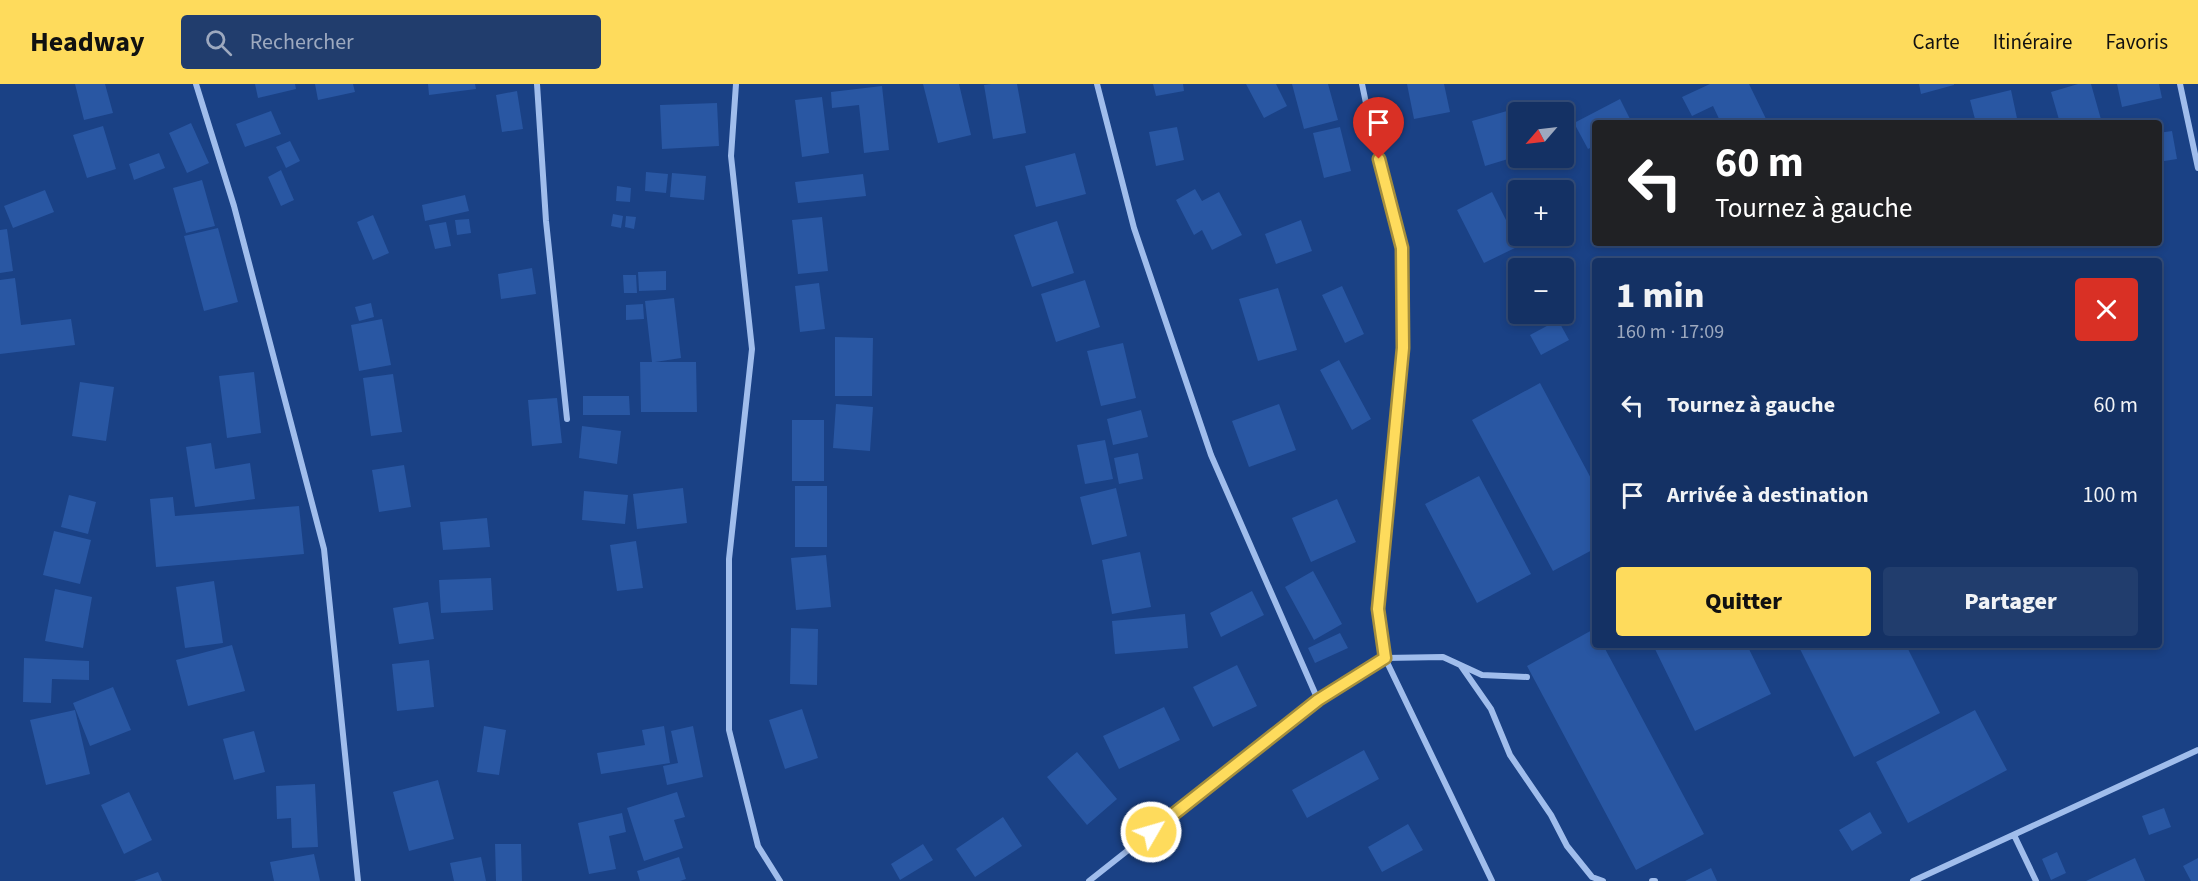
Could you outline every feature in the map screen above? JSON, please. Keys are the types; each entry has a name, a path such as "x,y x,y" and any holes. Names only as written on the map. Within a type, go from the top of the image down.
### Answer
{"street":[{"path":"196,84 234,206 324,549 358,881"},
{"path":"537,84 546,221 567,419"},
{"path":"736,84 731,156 752,349 729,559 729,730 758,846 780,881"},
{"path":"1097,84 1134,228 1211,455 1318,700"},
{"path":"1362,84 1373,137 1402,248 1403,348 1378,609 1385,658 1492,881"},
{"path":"2180,84 2198,168"},
{"path":"1089,881 1318,700 1385,658 1443,657 1482,675 1527,677"},
{"path":"1460,664 1491,709 1510,754 1551,815 1567,846 1592,877 1602,881"},
{"path":"1913,881 2198,750"},
{"path":"2014,835 2036,881"}],"building":[{"path":"75,84 105,84 113,113 84,120"},
{"path":"255,84 295,84 296,89 258,98"},
{"path":"315,84 353,84 355,92 318,100"},
{"path":"428,84 475,84 476,89 429,95"},
{"path":"923,84 959,84 971,135 938,143"},
{"path":"1017,84 1026,133 993,139 984,85"},
{"path":"1153,84 1183,84 1184,91 1156,96"},
{"path":"1246,84 1276,84 1287,106 1264,118"},
{"path":"1292,84 1328,84 1338,120 1304,129"},
{"path":"1407,84 1444,84 1450,112 1414,119"},
{"path":"1710,84 1749,84 1767,120 1720,120 1713,106 1692,116 1682,97"},
{"path":"1919,84 1954,84 1954,85 1921,94"},
{"path":"2078,84 2091,84 2101,120 2059,120 2051,92"},
{"path":"2117,84 2159,84 2162,98 2122,107"},
{"path":"882,86 889,150 864,153 859,105 832,108 831,92"},
{"path":"2011,90 2017,120 1975,120 1970,100"},
{"path":"517,91 523,129 502,132 496,95"},
{"path":"822,97 829,153 802,157 795,100"},
{"path":"1620,99 1630,120 1592,120 1592,147 1588,149 1574,123"},
{"path":"717,103 719,146 662,149 660,105"},
{"path":"271,111 281,134 245,147 236,124"},
{"path":"1507,111 1508,159 1485,166 1472,121"},
{"path":"191,123 209,163 187,173 169,133"},
{"path":"103,126 116,169 87,178 73,135"},
{"path":"1177,127 1184,160 1156,166 1149,132"},
{"path":"1340,127 1351,171 1324,178 1313,133"},
{"path":"2172,131 2177,159 2162,161 2162,132"},
{"path":"290,141 300,161 286,168 276,147"},
{"path":"159,153 165,168 134,180 129,164"},
{"path":"1075,153 1086,194 1036,207 1025,166"},
{"path":"281,170 294,200 281,206 268,177"},
{"path":"646,172 668,174 666,193 645,191"},
{"path":"672,173 706,176 704,200 670,197"},
{"path":"863,174 866,196 798,203 795,182"},
{"path":"202,180 215,226 186,233 173,188"},
{"path":"617,186 631,188 630,202 616,201"},
{"path":"1195,189 1202,201 1219,192 1242,235 1212,250 1202,230 1194,235 1176,200"},
{"path":"45,190 54,212 13,228 4,206"},
{"path":"1492,192 1508,224 1508,246 1519,246 1484,263 1457,210"},
{"path":"465,195 469,211 425,221 422,205"},
{"path":"613,214 623,216 621,228 611,226"},
{"path":"373,215 389,253 373,260 357,222"},
{"path":"626,216 636,217 634,229 625,227"},
{"path":"822,217 828,271 798,274 792,220"},
{"path":"469,219 471,233 457,235 455,220"},
{"path":"1301,220 1312,251 1276,264 1265,234"},
{"path":"1057,221 1074,273 1032,287 1014,235"},
{"path":"446,222 451,246 435,249 429,225"},
{"path":"218,228 238,302 204,311 184,236"},
{"path":"7,229 13,271 0,273 0,230"},
{"path":"532,268 536,294 501,299 498,274"},
{"path":"666,271 666,290 639,291 638,272"},
{"path":"623,275 636,275 637,293 624,293"},
{"path":"15,278 21,325 71,319 75,345 0,354 0,280"},
{"path":"1085,280 1100,327 1056,342 1041,294"},
{"path":"819,283 825,329 800,332 795,286"},
{"path":"1342,286 1364,334 1345,343 1322,295"},
{"path":"1278,288 1297,350 1258,361 1239,299"},
{"path":"674,298 681,358 655,362 696,362 697,412 641,412 640,362 652,362 645,301"},
{"path":"371,303 374,317 359,321 355,307"},
{"path":"643,304 644,319 626,320 626,305"},
{"path":"382,319 391,365 359,371 351,325"},
{"path":"1551,324 1560,324 1569,340 1541,355 1530,335"},
{"path":"835,337 873,338 872,396 835,396"},
{"path":"1123,343 1136,398 1101,406 1087,351"},
{"path":"1339,360 1371,419 1352,430 1320,370"},
{"path":"254,372 261,433 227,438 219,376"},
{"path":"393,374 402,432 371,436 363,378"},
{"path":"80,382 114,387 106,441 72,436"},
{"path":"1540,383 1592,480 1592,550 1553,571 1472,420"},
{"path":"583,396 629,396 630,415 583,415"},
{"path":"557,398 562,443 532,446 528,400"},
{"path":"836,404 873,407 870,451 833,448"},
{"path":"1279,404 1296,450 1249,467 1232,421"},
{"path":"1141,410 1148,437 1113,445 1107,419"},
{"path":"792,420 824,420 824,481 792,481"},
{"path":"582,426 621,431 617,464 579,458"},
{"path":"1105,440 1113,479 1085,484 1077,445"},
{"path":"211,443 215,469 250,463 255,499 195,507 186,447"},
{"path":"1138,453 1143,479 1119,484 1114,458"},
{"path":"404,465 411,507 379,512 372,470"},
{"path":"1479,476 1531,574 1477,603 1425,504"},
{"path":"795,486 827,486 827,547 795,547"},
{"path":"683,488 687,523 637,529 633,494"},
{"path":"1116,488 1127,536 1092,545 1080,497"},
{"path":"584,491 628,495 625,524 582,520"},
{"path":"69,495 96,502 88,534 61,527"},
{"path":"173,497 175,516 299,506 304,554 156,567 150,499"},
{"path":"1337,499 1356,542 1311,562 1292,518"},
{"path":"487,518 490,547 443,550 440,522"},
{"path":"54,531 91,540 80,584 43,575"},
{"path":"636,541 643,588 617,591 610,545"},
{"path":"1140,552 1151,607 1112,614 1102,560"},
{"path":"826,555 831,607 796,610 791,558"},
{"path":"1313,571 1342,624 1314,640 1285,587"},
{"path":"491,578 493,610 441,613 439,580"},
{"path":"214,581 223,643 185,648 176,587"},
{"path":"55,589 92,597 83,648 45,641"},
{"path":"1252,591 1264,615 1221,637 1210,613"},
{"path":"428,602 434,639 399,644 393,608"},
{"path":"1185,614 1188,648 1115,654 1112,621"},
{"path":"791,628 818,629 817,685 790,684"},
{"path":"1592,630 1592,648 1605,648 1704,834 1636,870 1527,666"},
{"path":"1340,633 1348,648 1315,663 1308,648"},
{"path":"232,645 245,691 188,706 176,660"},
{"path":"1654,648 1748,648 1771,694 1695,731"},
{"path":"1800,648 1908,648 1940,713 1854,757"},
{"path":"24,658 89,661 89,680 52,679 51,703 23,702"},
{"path":"429,660 434,707 397,711 392,664"},
{"path":"1237,665 1257,706 1213,727 1193,687"},
{"path":"113,687 131,730 90,746 73,703"},
{"path":"1164,707 1180,740 1119,769 1103,736"},
{"path":"802,709 818,758 785,769 769,720"},
{"path":"75,710 90,774 46,785 30,720"},
{"path":"1975,710 2007,770 1908,823 1876,762"},
{"path":"484,726 506,730 499,775 477,772"},
{"path":"664,726 670,763 601,774 597,753 645,745 642,730"},
{"path":"693,726 703,777 667,785 663,766 678,763 671,731"},
{"path":"254,731 265,772 234,780 223,739"},
{"path":"1364,750 1379,779 1307,818 1292,790"},
{"path":"1077,752 1117,799 1087,825 1047,777"},
{"path":"438,780 454,839 409,851 393,792"},
{"path":"315,784 318,847 292,848 291,818 277,819 276,786"},
{"path":"129,792 152,840 124,854 101,805"},
{"path":"677,792 685,817 674,820 683,848 644,861 627,808"},
{"path":"2164,808 2171,827 2149,835 2142,816"},
{"path":"1870,812 1882,833 1852,851 1839,830"},
{"path":"622,813 626,832 609,836 616,869 589,874 578,823"},
{"path":"1003,817 1022,846 975,877 956,849"},
{"path":"1408,824 1423,850 1382,872 1368,847"},
{"path":"495,844 521,844 522,881 496,881"},
{"path":"923,844 933,860 900,880 891,864"},
{"path":"2057,852 2066,873 2051,880 2042,859"},
{"path":"314,854 320,881 274,881 270,862"},
{"path":"481,857 486,881 454,881 450,863"},
{"path":"679,857 686,879 640,881 637,871"},
{"path":"2135,858 2145,881 2086,881"},
{"path":"2198,858 2198,881 2191,881 2183,866"},
{"path":"1711,868 1717,881 1685,881"},
{"path":"158,872 162,881 134,881"}],"route":[{"path":"1151,832 1318,700 1385,658 1378,609 1403,348 1402,248 1379,159"}]}
